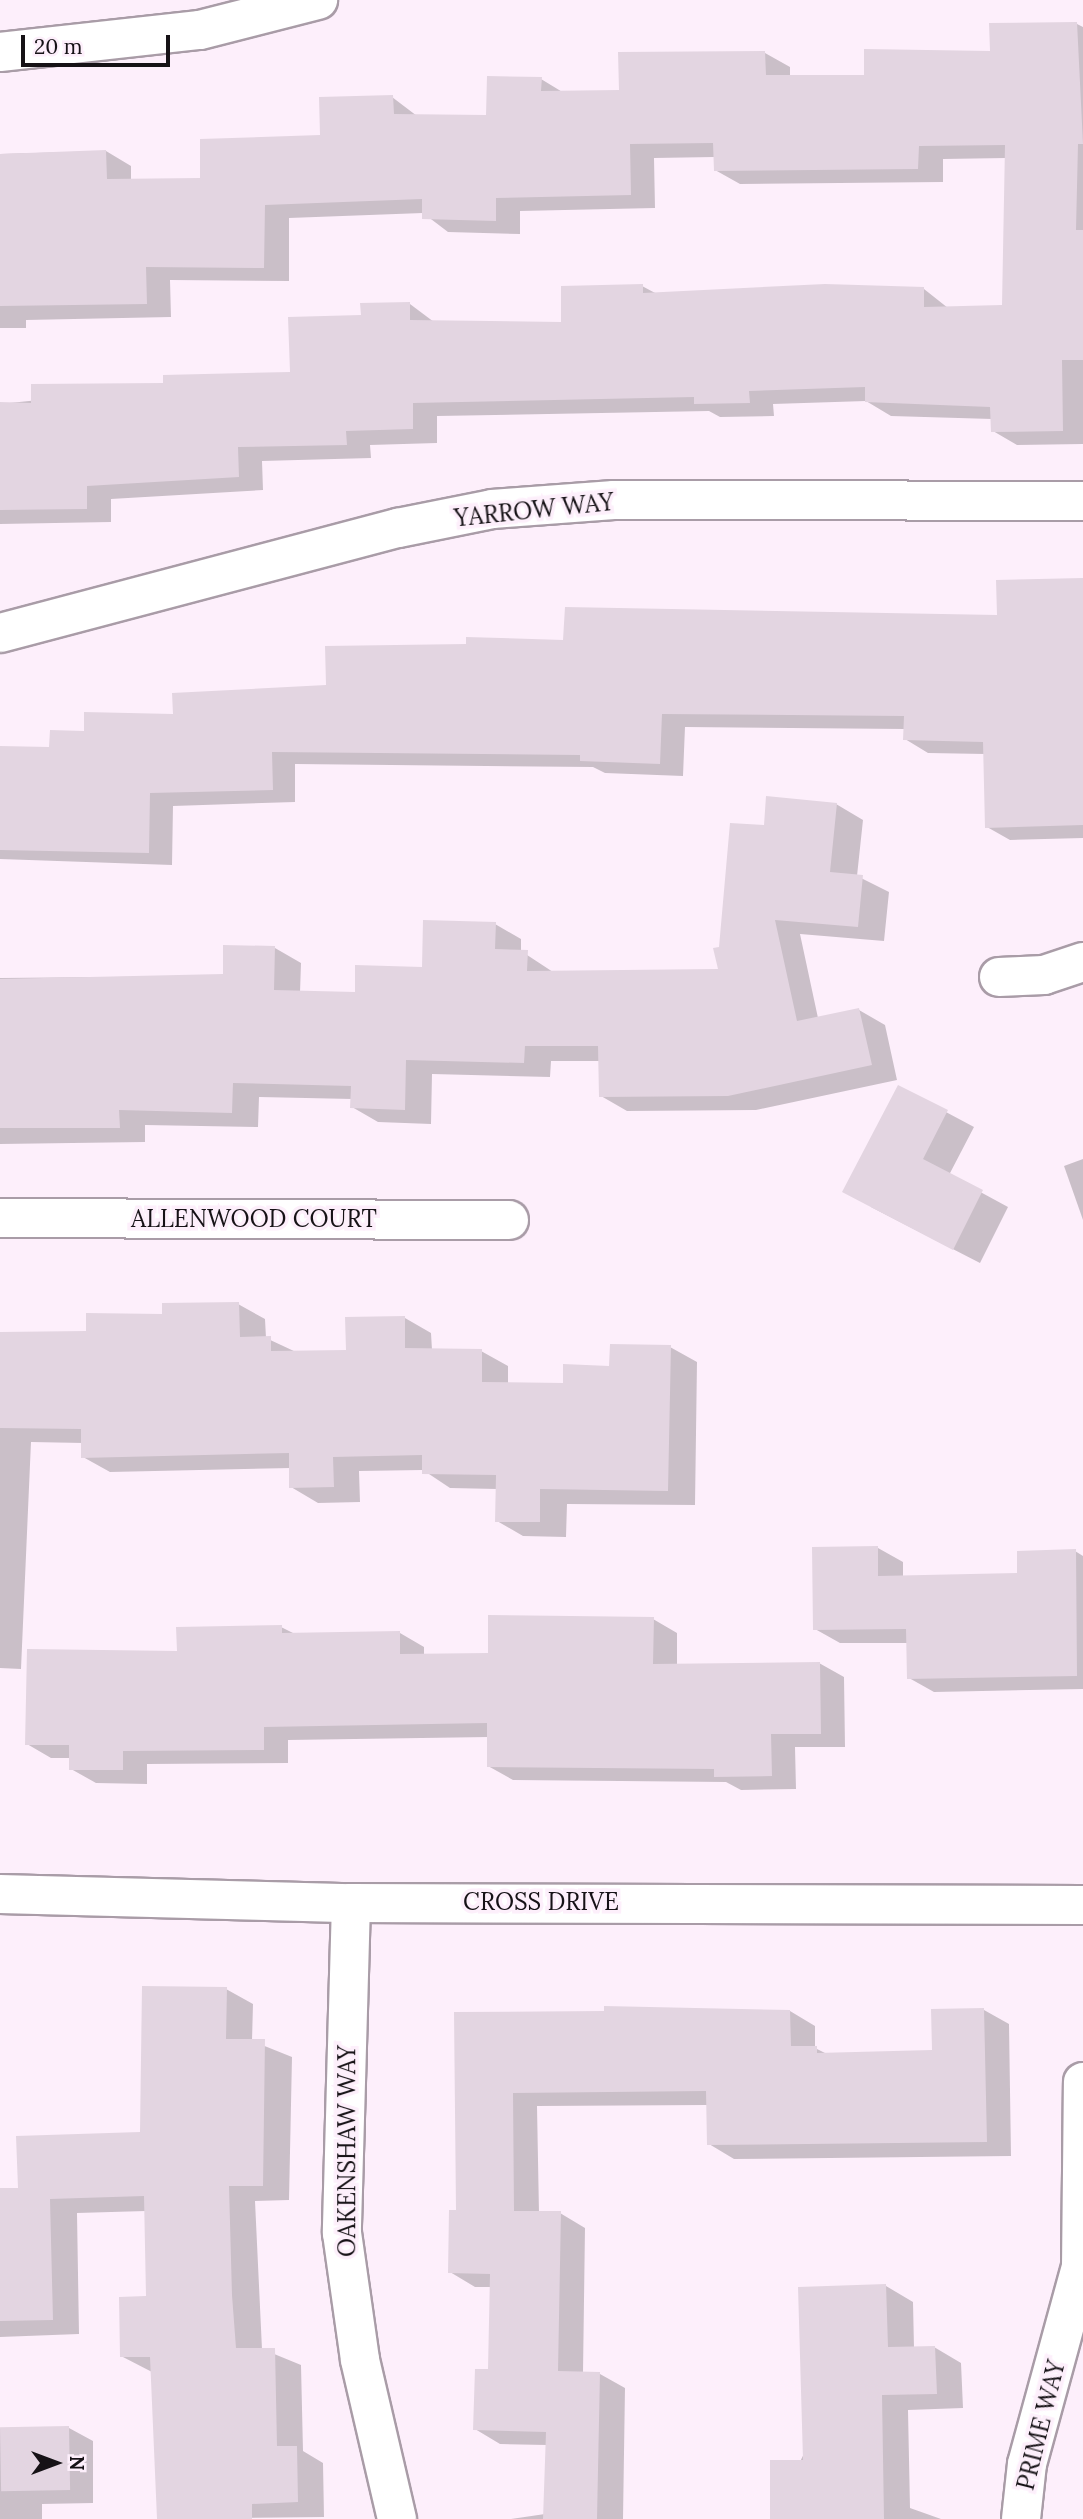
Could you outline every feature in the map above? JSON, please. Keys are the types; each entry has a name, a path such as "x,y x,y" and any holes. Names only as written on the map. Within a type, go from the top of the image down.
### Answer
{"street":[{"path":"0,52 200,30 318,0"},
{"name":"YARROW WAY","path":"0,633 492,509 614,500 1083,501"},
{"path":"999,978 1044,975 1083,962"},
{"name":"ALLENWOOD COURT","path":"0,1218 509,1220"},
{"name":"CROSS DRIVE","path":"0,1894 351,1903 1083,1905"},
{"name":"OAKENSHAW WAY","path":"351,1903 342,2233 360,2360 397,2519"},
{"name":"PRIME WAY","path":"1020,2519 1027,2464 1080,2267 1083,2082"}],"building":[{"path":"1077,22 1083,144 1078,144 1076,230 1083,230 1083,360 1062,360 1063,431 991,432 990,407 865,402 865,387 749,391 750,403 694,404 694,397 413,403 413,429 346,431 347,445 238,447 239,477 87,486 87,509 0,510 0,402 31,403 31,384 163,383 163,375 290,372 288,317 361,315 360,303 410,302 410,320 561,322 561,286 643,284 643,293 825,284 924,287 924,307 1002,305 1005,145 919,146 918,169 714,171 713,143 630,144 631,195 496,198 496,221 422,219 422,199 265,205 264,268 146,267 147,304 0,306 0,154 106,150 107,179 200,178 200,139 320,135 319,97 393,95 394,114 486,115 487,76 542,77 541,91 619,90 618,52 765,51 766,75 864,75 864,49 990,51 989,23"},
{"path":"1083,578 1083,825 985,828 983,742 903,740 904,716 662,714 660,764 580,761 580,755 272,752 273,790 150,793 149,853 0,850 0,746 49,747 50,730 84,731 84,712 173,714 172,693 326,685 325,646 466,644 466,637 563,640 565,607 997,615 996,580"},
{"path":"766,796 837,803 830,872 863,875 858,927 775,920 797,1021 859,1008 872,1065 728,1096 599,1097 598,1046 525,1046 524,1063 406,1060 405,1110 350,1108 351,1086 233,1083 232,1113 119,1110 120,1128 0,1128 0,979 223,974 223,945 275,946 274,990 355,992 355,965 422,967 423,920 496,922 495,949 528,950 527,971 718,969 713,948 719,947 730,823 764,825"},
{"path":"898,1085 948,1110 923,1159 983,1190 953,1250 842,1192"},
{"path":"239,1302 240,1337 271,1336 271,1351 346,1350 345,1317 405,1316 405,1348 482,1349 482,1382 563,1383 563,1364 609,1366 610,1344 671,1345 668,1491 540,1489 540,1522 495,1522 496,1475 422,1474 422,1455 333,1457 334,1487 289,1488 289,1453 81,1458 81,1429 0,1428 0,1332 86,1331 86,1313 162,1314 162,1303"},
{"path":"878,1546 878,1576 1017,1573 1017,1551 1076,1549 1077,1676 907,1679 906,1629 813,1630 812,1547"},
{"path":"488,1615 654,1617 653,1664 820,1662 821,1734 771,1734 772,1776 714,1777 714,1769 487,1767 487,1723 264,1727 264,1750 123,1751 123,1770 69,1770 69,1745 25,1745 27,1649 177,1651 176,1627 282,1625 282,1633 400,1631 400,1654 488,1653"},
{"path":"142,1986 227,1987 226,2039 265,2039 263,2186 229,2186 232,2295 236,2348 275,2348 277,2446 297,2446 298,2502 252,2504 252,2519 157,2519 150,2357 120,2357 119,2297 146,2296 144,2196 50,2199 53,2320 0,2321 0,2188 18,2188 16,2136 140,2132"},
{"path":"604,2006 790,2010 791,2046 817,2046 817,2053 932,2050 931,2009 984,2008 987,2142 707,2145 706,2091 513,2093 514,2211 561,2211 558,2371 600,2372 597,2519 543,2519 546,2432 473,2430 475,2369 488,2369 490,2274 448,2273 449,2210 456,2210 454,2012 604,2011"},
{"path":"886,2284 888,2347 935,2346 937,2394 882,2395 884,2519 770,2519 770,2460 803,2460 798,2287"},
{"path":"69,2426 70,2490 1,2491 0,2427"}]}
